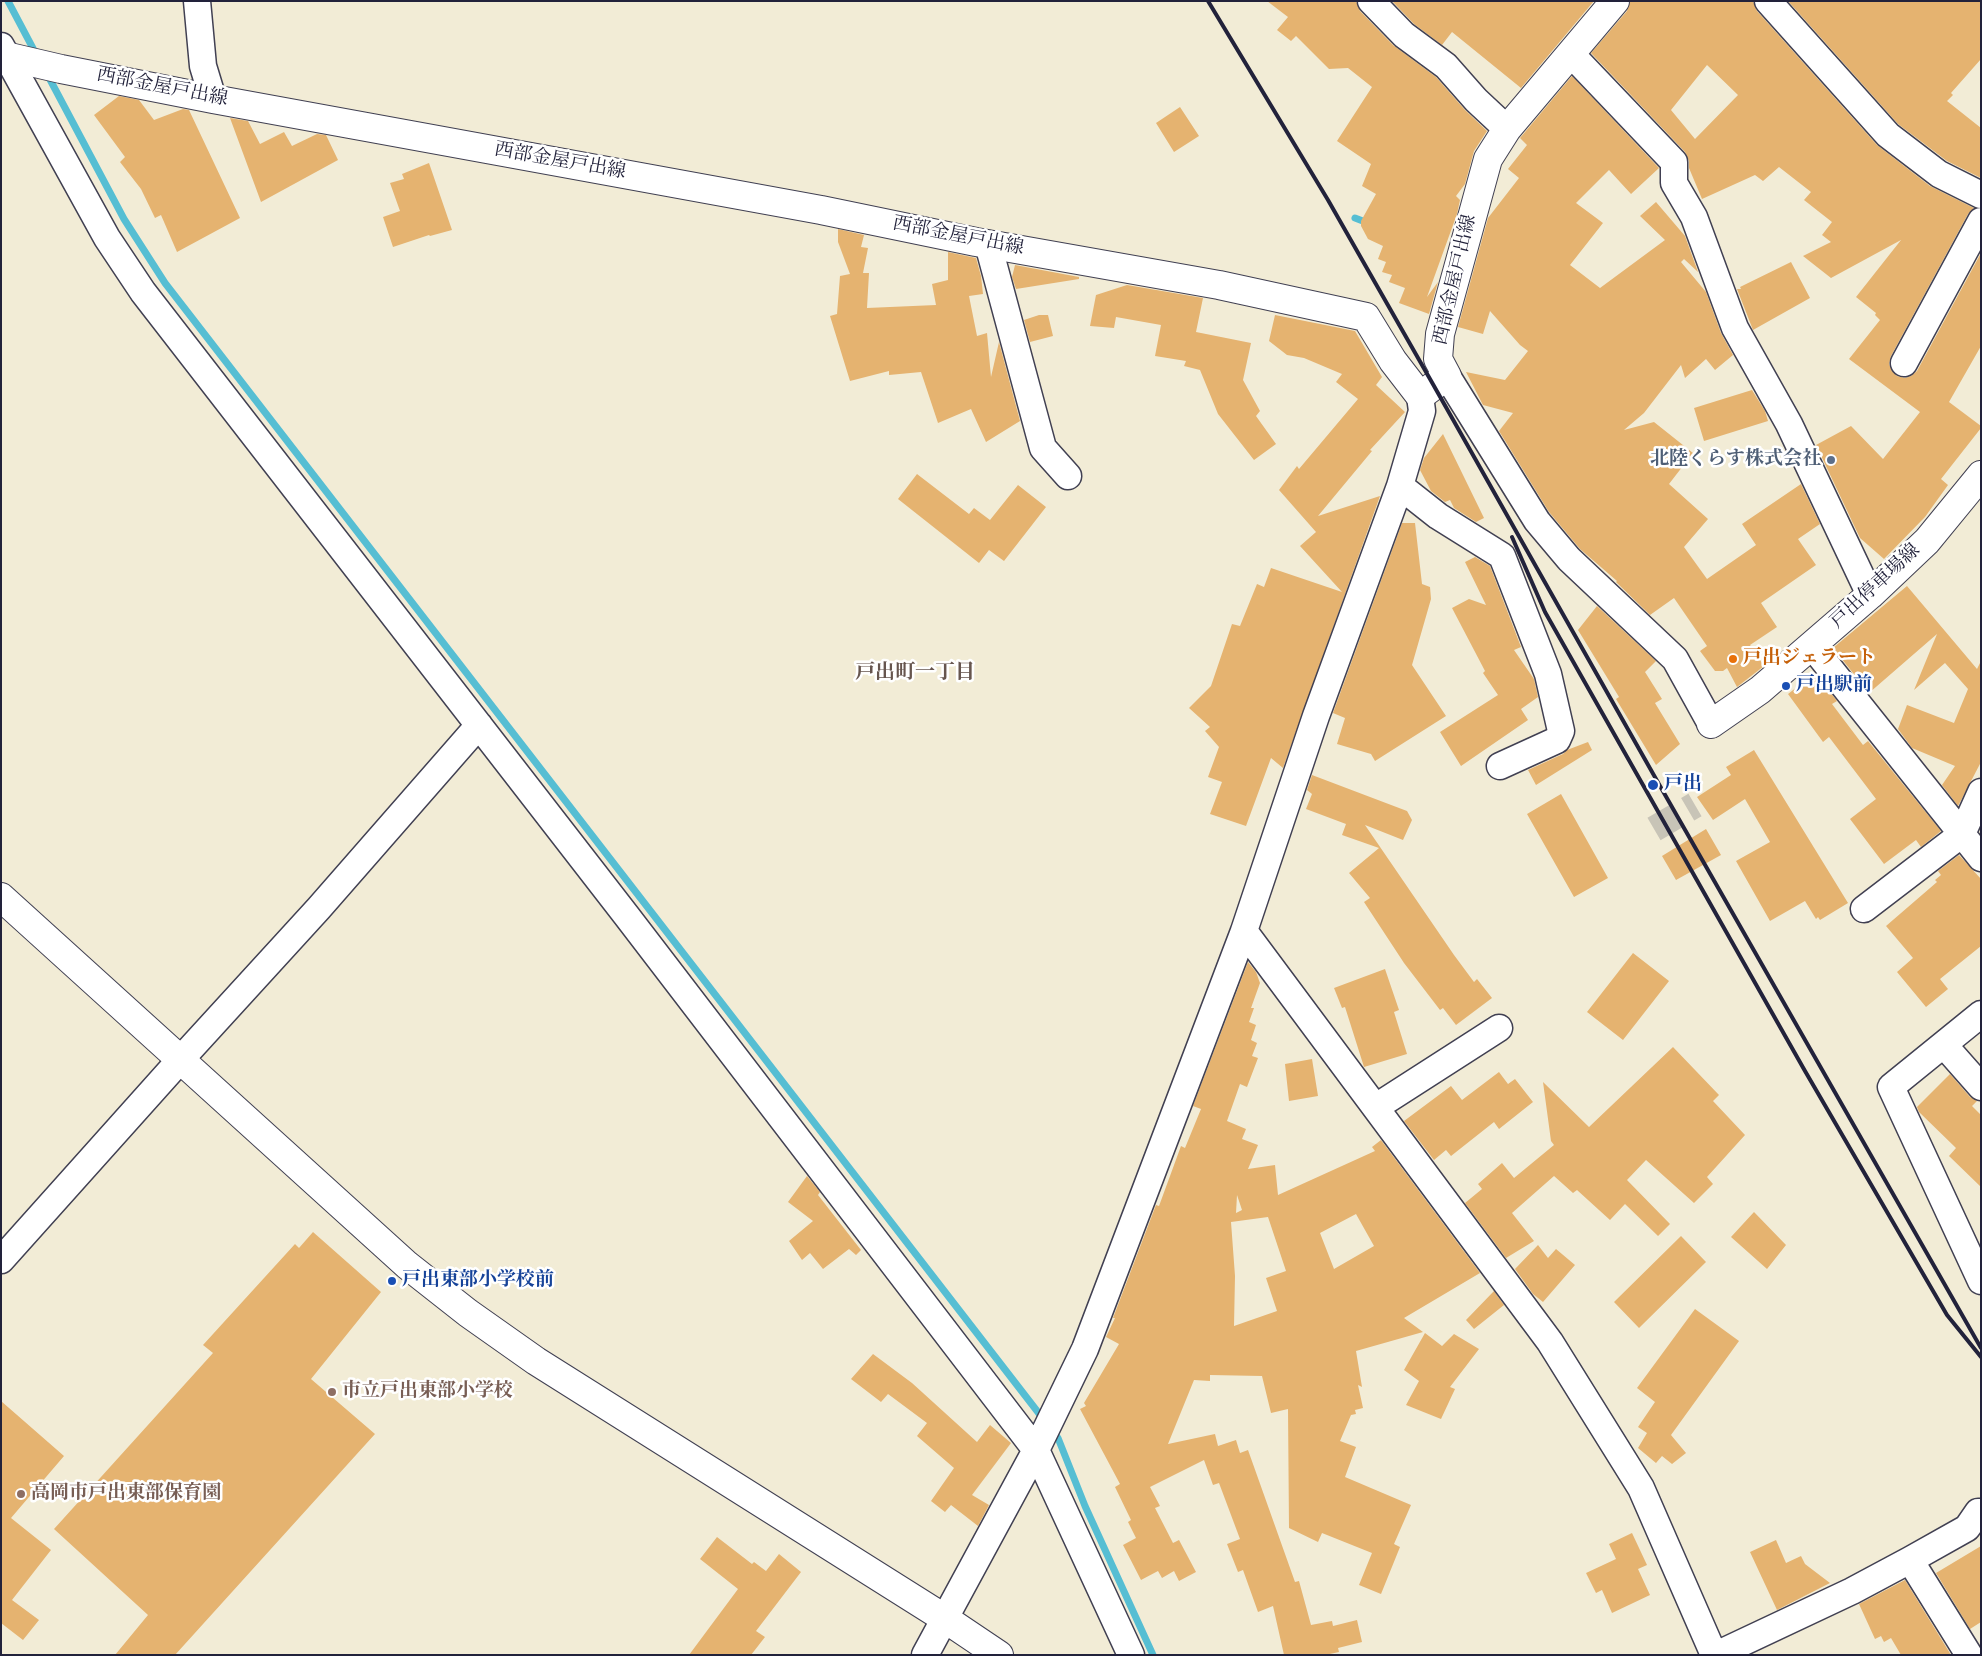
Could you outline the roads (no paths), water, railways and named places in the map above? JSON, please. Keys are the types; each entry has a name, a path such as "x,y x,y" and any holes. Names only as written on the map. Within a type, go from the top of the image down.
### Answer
{"main road":[{"name":"西部金屋戸出線","path":"1447,376 1438,359 1440,334 1488,159 1507,129 1615,1"},
{"name":"西部金屋戸出線","path":"7,54 61,69 213,99 811,209 988,244 1220,285 1366,317 1393,361 1420,396"},
{"path":"1420,396 1447,376"},
{"name":"戸出停車場線","path":"1711,724 1760,690 1870,595 1927,541 1981,475"},
{"path":"1,897 407,1265 468,1313 536,1361 944,1618 999,1655"}],"street":[{"path":"196,1 203,66 213,99"},
{"path":"1371,1 1404,34 1446,66 1476,100 1507,129"},
{"path":"1768,1 1888,135 1939,174 1981,195"},
{"path":"7,54 107,238 143,292 479,725 1044,1433 1131,1655"},
{"path":"1571,54 1674,162 1674,183 1694,217 1735,328 1789,424 1870,595"},
{"path":"1904,363 1981,221"},
{"path":"988,244 1043,448 1068,476"},
{"path":"1447,376 1537,521 1569,559 1675,659 1711,724"},
{"path":"925,1655 1044,1433 1085,1349 1244,931 1316,716 1400,486 1422,411 1420,396"},
{"path":"1400,486 1438,516 1502,556 1548,674 1561,731 1557,740 1500,766"},
{"path":"1812,646 1981,858"},
{"path":"1,1260 319,908 479,725"},
{"path":"1864,909 1962,834 1981,792"},
{"path":"1244,931 1550,1342 1636,1479 1715,1655 1852,1591 1910,1560 1967,1528 1978,1512 1981,1512"},
{"path":"1981,1014 1891,1087 1981,1281"},
{"path":"1376,1107 1499,1028"},
{"path":"1944,1045 1981,1087"},
{"path":"1910,1560 1969,1655"}],"waterway":[{"path":"8,1 37,56"},
{"path":"46,72 124,219 165,283 1044,1420"},
{"path":"1355,218 1368,223"},
{"path":"1052,1430 1058,1438 1085,1506 1153,1655"}],"tunnel":[{"path":"1654,829 1695,805"}],"railway":[{"path":"1208,1 1328,200 1981,1348"},
{"path":"1512,537 1545,612 1805,1071 1947,1315 1981,1357"}],"place":[{"name":"北陸くらす株式会社","path":"1831,460"},
{"name":"戸出ジェラート","path":"1733,659"},
{"name":"戸出駅前","path":"1786,686"},
{"name":"戸出","path":"1653,785"},
{"name":"戸出東部小学校前","path":"392,1281"},
{"name":"市立戸出東部小学校","path":"332,1392"},
{"name":"高岡市戸出東部保育園","path":"21,1494"}],"district":[{"name":"戸出町一丁目","path":"915,674"}]}
